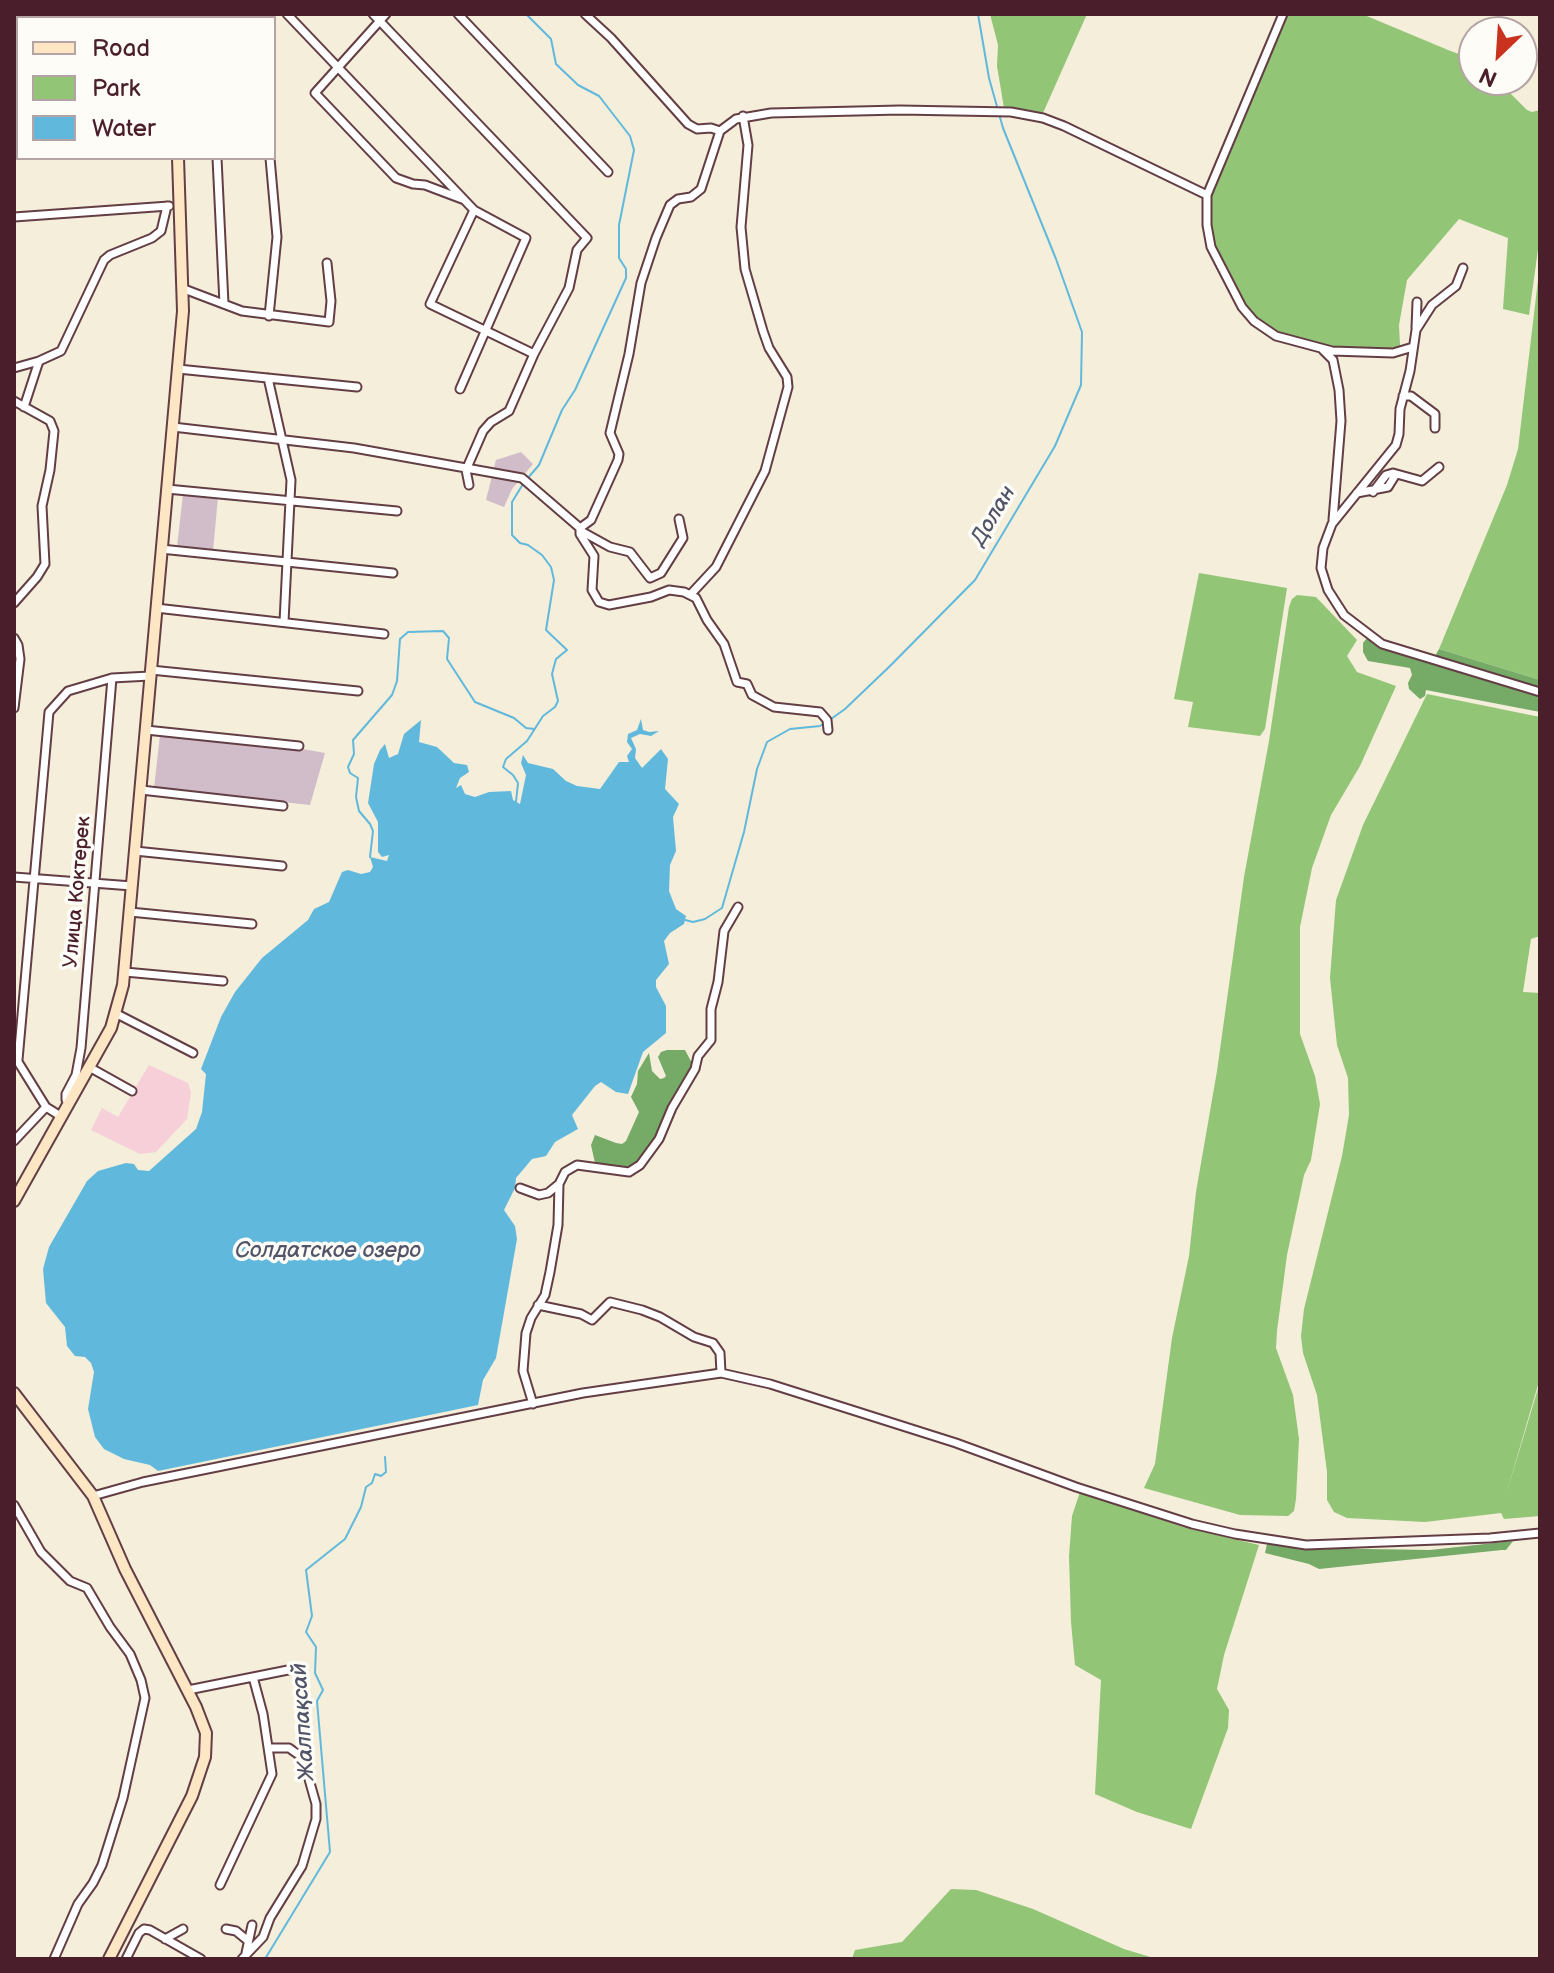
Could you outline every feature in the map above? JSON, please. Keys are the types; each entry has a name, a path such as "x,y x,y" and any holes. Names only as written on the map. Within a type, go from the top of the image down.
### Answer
{"main road":[{"path":"14,1201 117,1014 125,972 184,289 178,160"},
{"path":"14,1393 93,1496 125,1569 188,1690 206,1733 202,1769 184,1812 109,1959"}],"street":[{"path":"287,14 474,210 526,238 460,389"},
{"path":"373,14 587,238 577,250 569,288 534,354 509,411 483,431 468,467 466,477 469,485"},
{"path":"386,14 315,93 396,178 465,200"},
{"path":"458,14 608,172"},
{"path":"585,14 611,38 688,124 697,129 720,131"},
{"path":"1283,14 1207,195 1211,247 1242,307 1254,321 1276,336 1341,350 1393,353 1413,347"},
{"path":"580,530 591,520 618,460 619,454 610,433 649,256 670,205 678,199 691,197 701,189 720,131 743,116 900,110 1011,112 1064,126 1207,195"},
{"path":"690,595 716,567 765,471 788,387 787,377 769,348 745,269 741,214 748,145 743,116"},
{"path":"217,160 224,304"},
{"path":"269,316 277,237 270,160"},
{"path":"15,217 179,205"},
{"path":"14,368 53,356 63,348 104,260 161,231 167,206"},
{"path":"474,210 430,304 534,354"},
{"path":"184,289 242,311 331,321 327,263"},
{"path":"1416,330 1432,305 1456,286 1463,268"},
{"path":"1332,524 1396,445 1416,330 1417,302"},
{"path":"1321,348 1333,360 1341,421 1332,524 1323,548 1321,568 1328,590 1344,615 1382,644 1540,692"},
{"path":"1333,360 1341,350"},
{"path":"24,407 39,361"},
{"path":"178,369 357,387"},
{"path":"268,378 291,480 284,622"},
{"path":"1403,396 1411,396 1435,414 1435,428"},
{"path":"14,401 50,421 53,441 42,506 45,564 14,603"},
{"path":"173,427 354,448 525,480 580,530 610,547 630,552 650,578 661,573 683,538 679,519"},
{"path":"1396,445 1406,449"},
{"path":"1357,493 1373,492 1389,486 1396,474 1422,481 1439,467"},
{"path":"167,489 397,511"},
{"path":"580,530 594,556 592,590 599,602 609,605 669,590 696,598 724,644 737,682 747,684 752,695 774,707 820,712 827,720 828,730"},
{"path":"161,549 393,573"},
{"path":"156,608 384,634"},
{"path":"14,638 20,659 14,708"},
{"path":"62,1117 46,1107 16,1058 49,712 68,691 112,678 151,673 358,691"},
{"name":"Улица Коктерек","path":"69,1103 66,1094 76,1075 81,1048 112,678"},
{"path":"146,730 299,746"},
{"path":"141,790 283,806"},
{"path":"135,851 282,866"},
{"path":"14,877 132,886"},
{"path":"520,1188 539,1195 548,1193 559,1184 565,1172 577,1165 629,1172 640,1165 659,1139 672,1108 695,1069 698,1056 711,1040 711,1009 718,982 724,931 738,907"},
{"path":"130,912 252,924"},
{"path":"125,972 223,981"},
{"path":"117,1014 193,1053"},
{"path":"89,1067 132,1091"},
{"path":"14,1141 46,1107"},
{"path":"533,1404 523,1371 526,1333 545,1295 558,1225 559,1184"},
{"path":"538,1305 581,1314 592,1320 610,1302 642,1310 694,1337 713,1343 720,1353 721,1373"},
{"path":"93,1496 143,1482 583,1393 721,1373 798,1393 956,1443 1076,1487 1192,1524 1235,1534 1306,1545 1490,1538 1540,1533"},
{"path":"14,1505 41,1552 70,1581 87,1588 130,1654 145,1698 123,1798 102,1865 78,1904 54,1959"},
{"path":"188,1690 298,1668"},
{"path":"220,1885 272,1778 269,1748 253,1677"},
{"path":"244,1956 263,1937 270,1918 302,1866 316,1819 316,1804 303,1758 289,1748 269,1748"},
{"path":"244,1956 252,1925"},
{"path":"165,1939 183,1929"},
{"path":"226,1929 236,1931 247,1940"},
{"path":"126,1959 141,1930 150,1930 184,1955 201,1959"}],"shaded area":[{"path":"521,452 533,464 512,489 504,507 486,500 496,460"},
{"path":"183,494 218,497 213,551 177,547"},
{"path":"160,735 325,753 310,805 154,788"},
{"path":"149,1065 188,1083 191,1092 187,1119 156,1152 140,1154 91,1130 102,1108 118,1117"}],"green space":[{"path":"990,14 1087,14 1043,113 1004,108 997,66 998,45"},
{"path":"1286,14 1362,14 1458,54 1458,96 1513,96 1527,110 1540,110 1540,235 1529,315 1503,309 1508,238 1459,219 1407,280 1399,325 1400,345 1403,348 1391,351 1339,349 1289,338 1266,328 1246,308 1212,242 1210,197"},
{"path":"1540,263 1540,680 1439,649 1507,485 1518,449"},
{"path":"1199,573 1287,588 1265,729 1260,736 1188,727 1193,702 1174,699"},
{"path":"1297,595 1316,597 1357,640 1347,656 1357,672 1396,686 1360,766 1331,815 1312,868 1300,927 1300,1034 1315,1076 1320,1104 1311,1160 1304,1175 1287,1255 1277,1331 1276,1348 1293,1395 1299,1439 1294,1511 1288,1516 1240,1515 1144,1488 1155,1464 1172,1338 1189,1256 1244,877 1289,607"},
{"path":"1367,638 1387,648 1540,695 1540,712 1426,690 1425,696 1420,699 1409,689 1410,668 1368,661 1363,652 1363,643"},
{"path":"1439,649 1540,680 1540,691 1434,658"},
{"path":"1427,694 1540,717 1540,936 1531,939 1523,992 1540,993 1540,1378 1506,1495 1540,1382 1540,1516 1504,1519 1501,1513 1425,1522 1347,1518 1334,1512 1327,1500 1327,1472 1317,1395 1303,1353 1304,1309 1342,1156 1349,1115 1348,1078 1337,1045 1330,978 1336,900 1363,825"},
{"path":"667,1050 685,1050 694,1067 658,1139 639,1164 631,1169 618,1170 595,1163 591,1145 595,1135 616,1143 626,1141 639,1112 631,1097 637,1084 638,1071 649,1053 652,1071 660,1079 664,1078 666,1076 658,1057"},
{"path":"1080,1492 1183,1527 1259,1545 1224,1655 1217,1689 1229,1710 1228,1728 1191,1829 1137,1812 1095,1794 1101,1680 1075,1665 1071,1622 1069,1556 1072,1516"},
{"path":"1513,1541 1506,1550 1319,1569 1265,1553 1267,1544 1305,1548 1430,1550"},
{"path":"951,1889 976,1890 1033,1909 1124,1949 1157,1959 852,1959 855,1950 902,1942"}],"water":[{"name":"Солдатское озеро","path":"641,719 643,730 659,731 651,736 640,734 631,738 636,749 635,758 642,768 661,749 668,759 665,789 679,804 673,817 676,851 670,865 669,891 676,909 686,916 684,924 664,941 669,964 656,980 656,987 666,1006 666,1033 643,1052 628,1094 616,1092 601,1082 595,1086 572,1115 578,1129 555,1142 546,1156 532,1159 516,1178 515,1188 504,1210 515,1226 517,1239 496,1358 483,1380 478,1405 158,1471 150,1465 124,1459 104,1449 95,1437 88,1409 94,1372 91,1363 85,1357 75,1356 67,1346 65,1327 46,1303 43,1269 49,1247 87,1181 98,1171 126,1163 134,1164 138,1170 149,1171 196,1129 202,1112 206,1074 201,1069 221,1017 235,992 262,958 308,920 314,909 329,902 342,872 370,872 373,867 370,857 387,861 389,855 382,857 378,852 378,822 368,803 374,764 380,750 385,744 389,758 398,754 404,734 421,720 419,742 437,747 454,763 467,765 469,772 460,778 456,788 461,785 465,794 475,797 489,792 511,791 513,800 520,804 526,775 521,763 523,755 528,763 553,769 577,786 600,789 619,762 629,762 627,756 632,749 627,742 628,734 637,730"}],"waterway":[{"path":"526,14 551,39 556,64 578,85 599,96 630,136 634,150 619,225 619,258 626,269 626,278 539,465 527,479"},
{"name":"Долан","path":"831,719 890,666 975,580 1055,446 1081,385 1082,332 1003,128 989,78 978,14"},
{"path":"516,802 518,783 503,767 506,759 527,741 543,716 555,707 558,701 552,674 556,659 567,650 546,630 554,580 551,567 542,555 512,535 512,502 523,484"},
{"path":"370,857 373,831 359,811 356,797 358,778 350,773 348,767 354,754 353,740 392,695 397,681 400,639 408,632 443,631 449,638 447,659 475,702 514,718 526,728 534,729"},
{"name":"Долан","path":"685,920 705,919 722,908 744,832 757,769 767,742 790,729 820,726 826,722"},
{"name":"Жалпақсай","path":"265,1959 330,1852 317,1701 323,1690 315,1673 316,1647 306,1632 312,1616 306,1570 345,1539 361,1507 366,1487 372,1483 375,1474 381,1476 386,1472 385,1457"}]}
